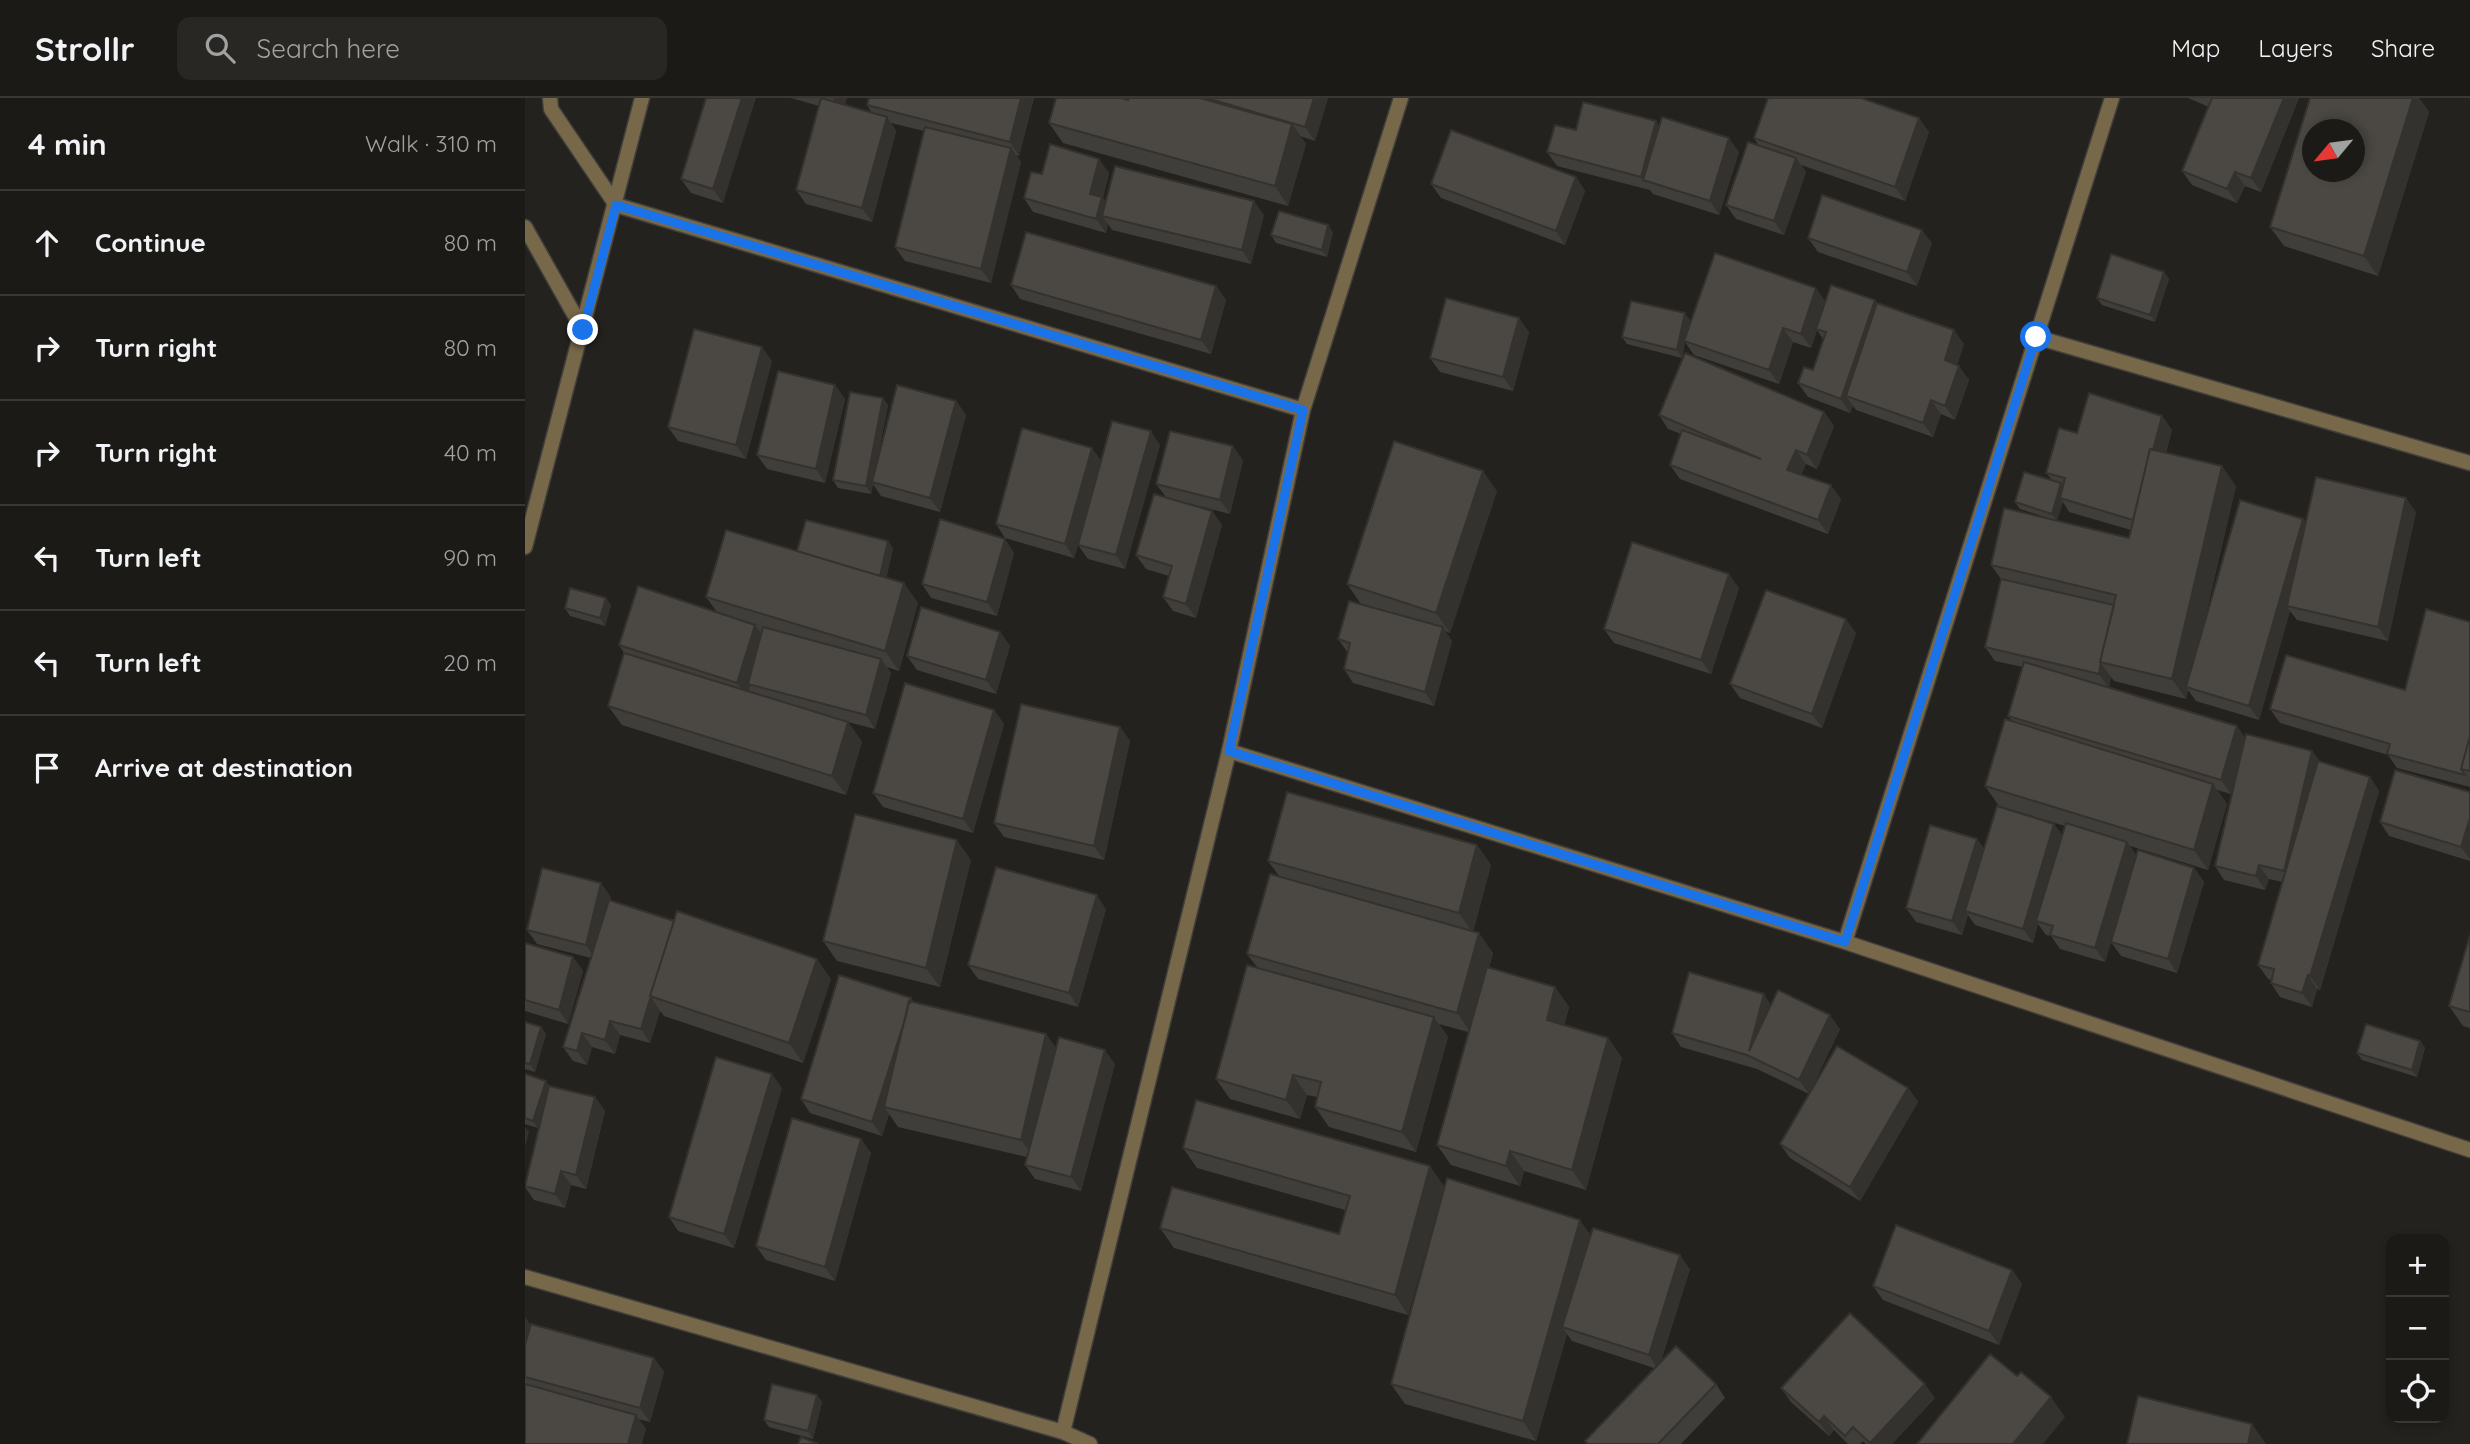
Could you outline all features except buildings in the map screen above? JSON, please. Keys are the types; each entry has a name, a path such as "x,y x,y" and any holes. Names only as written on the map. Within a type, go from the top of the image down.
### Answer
{"street":[{"path":"550,98 551,109 616,205 1303,410"},
{"path":"525,547 642,98"},
{"path":"1063,1432 1229,751 1303,410 1401,98"},
{"path":"1845,942 2112,98"},
{"path":"525,227 583,330"},
{"path":"2036,337 2470,463"},
{"path":"1229,751 1845,942 2470,1150"},
{"path":"525,1277 1063,1432 1090,1444"}],"route":[{"path":"583,330 616,205 1303,410 1229,751 1845,942 2036,337"}]}
